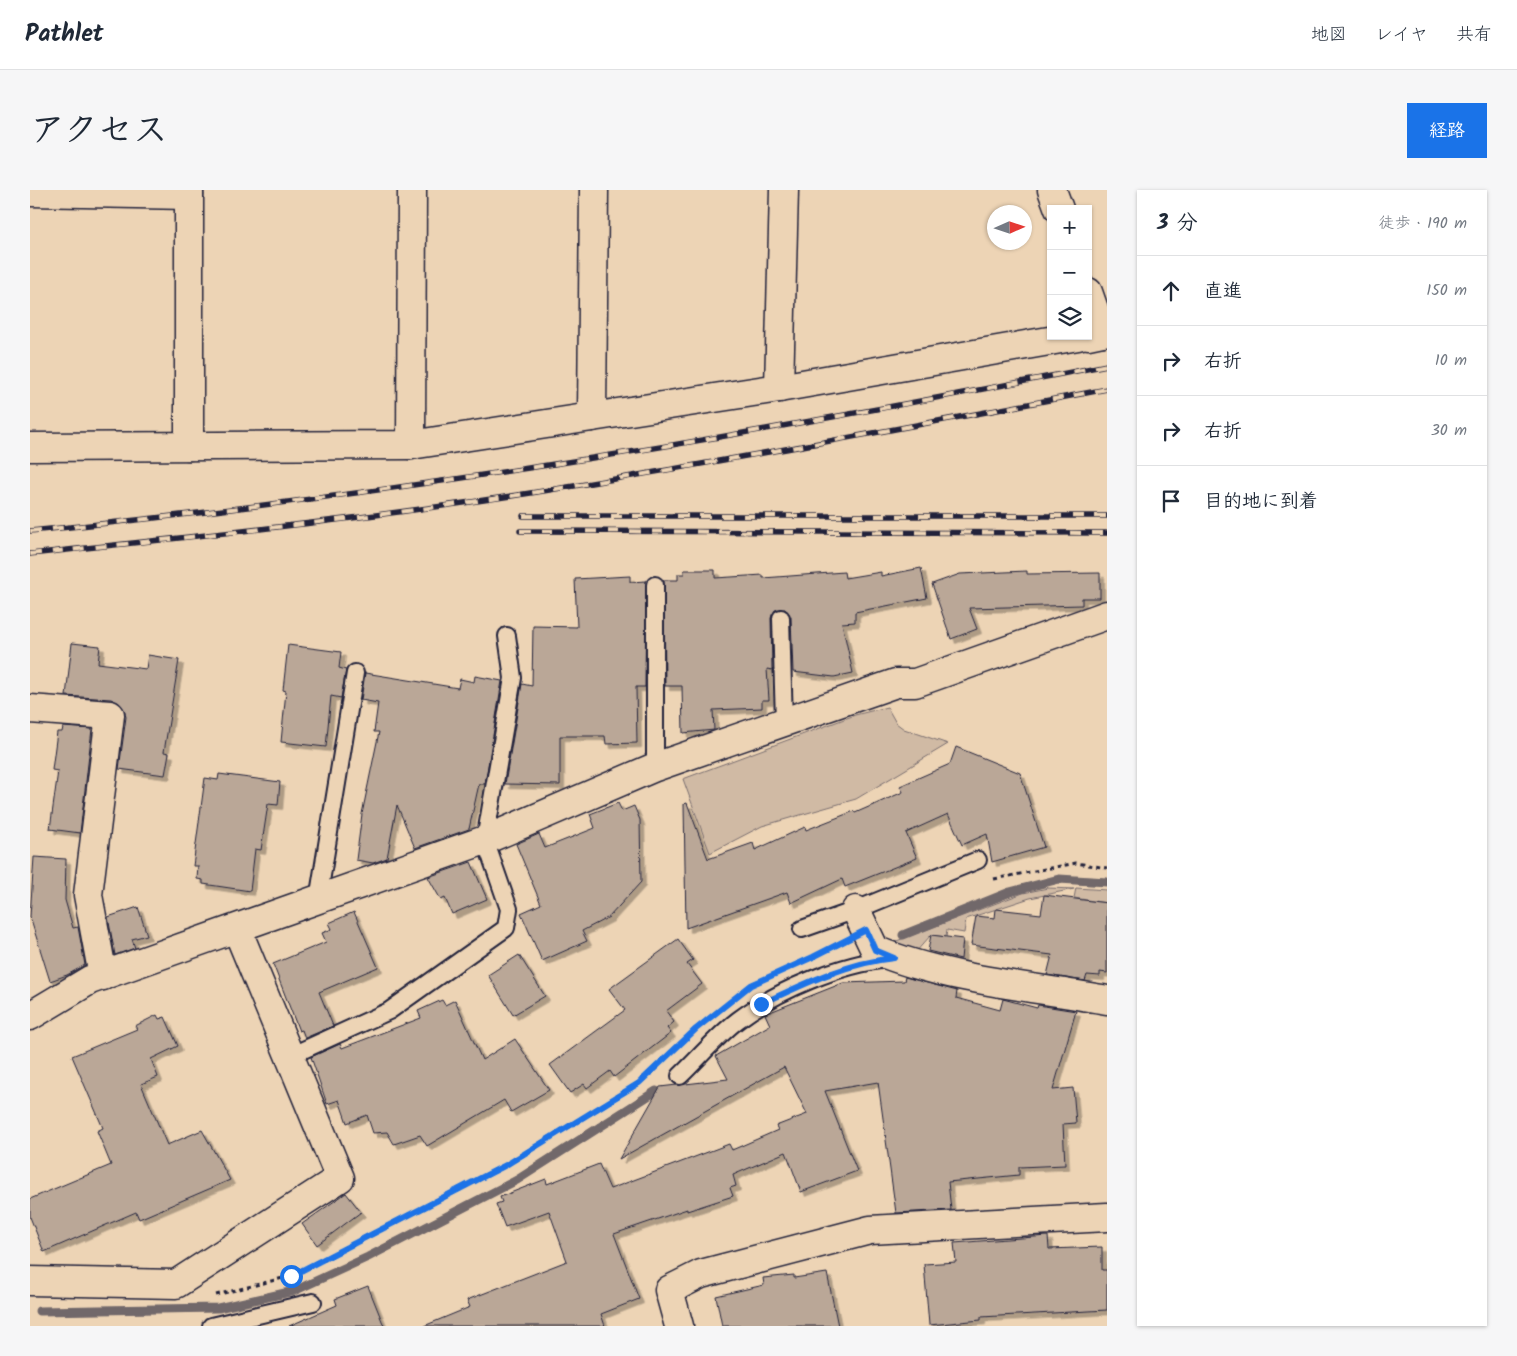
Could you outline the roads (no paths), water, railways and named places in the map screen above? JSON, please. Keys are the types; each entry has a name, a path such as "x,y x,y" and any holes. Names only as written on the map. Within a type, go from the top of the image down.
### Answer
{"street":[{"path":"411,445 412,190"},
{"path":"592,417 594,190"},
{"path":"779,388 784,190"},
{"path":"1052,190 1058,205"},
{"path":"30,192 189,192 188,446"},
{"path":"30,447 411,445 779,388 1097,335 1089,295"},
{"path":"30,1016 90,980 485,840 655,767 896,683 915,683 1107,615"},
{"path":"30,709 110,715 88,895 103,976"},
{"path":"856,910 875,950 894,958 936,970 1107,1000"},
{"path":"30,1281 176,1284 340,1178 237,928"},
{"path":"679,1326 669,1290 701,1274 870,1230 1107,1217"}],"lane":[{"path":"655,767 656,585"},
{"path":"782,618 784,722"},
{"path":"290,1056 389,1011 506,928 509,909 485,840 513,678 507,636"},
{"path":"318,900 355,672"},
{"path":"802,929 856,910 978,860"},
{"path":"680,1076 736,1021 761,1004 846,966 869,960 894,958"},
{"path":"211,1326 313,1302"}],"waterway":[{"path":"903,935 1010,892 1059,879 1107,882"},
{"path":"39,1311 218,1308 294,1291 368,1257 517,1180 656,1091"}],"railway":[{"path":"30,531 166,517 301,500 570,462 839,416 1107,365"},
{"path":"30,554 302,524 506,497 908,427 1107,389"},
{"path":"523,516 1107,516"},
{"path":"520,531 1107,533"}]}
